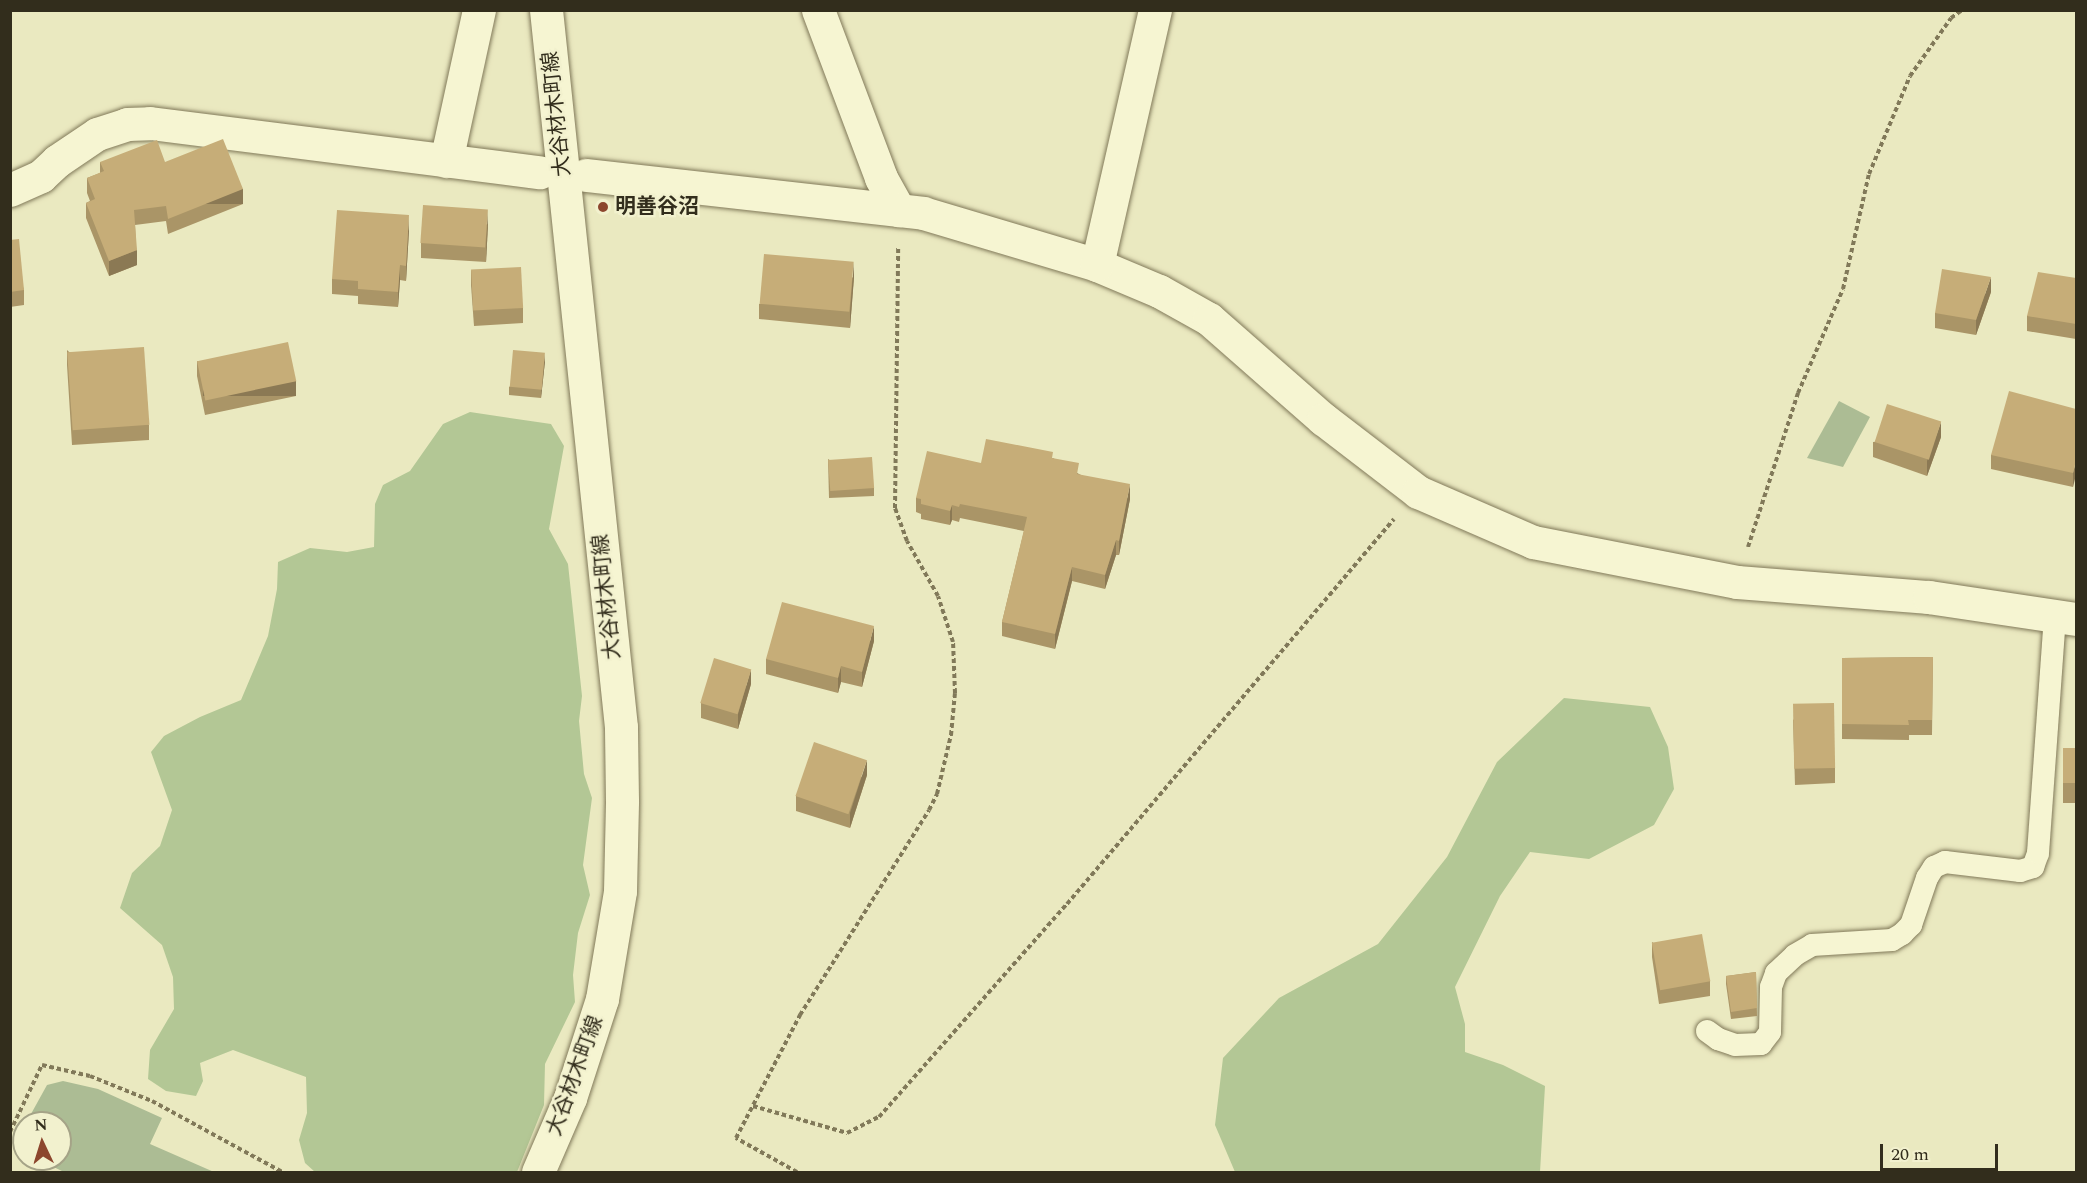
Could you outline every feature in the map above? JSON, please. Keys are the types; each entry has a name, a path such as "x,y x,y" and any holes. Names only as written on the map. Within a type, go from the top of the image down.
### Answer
{"street":[{"path":"446,161 479,10"},
{"name":"大谷材木町線","path":"538,1173 570,1098 602,999 620,891 622,801 621,727 546,10"},
{"path":"818,10 881,178 899,210"},
{"path":"1097,265 1155,10"},
{"path":"10,190 41,176 57,161 98,134 127,124 181,126 540,171"},
{"path":"586,176 923,213 1097,265 1159,291 1209,320 1323,419 1418,492 1533,542 1737,582 1929,597 2066,617"}],"lane":[{"path":"1707,1031 1735,1045 1761,1044 1770,1032 1772,987 1776,974 1795,955 1812,945 1892,940 1902,934 1911,925 1927,878 1934,867 1945,862 2020,871 2033,867 2038,854 2066,617"}],"path":[{"path":"1737,582 1798,393 1843,289 1869,174 1910,76 1951,18 1962,10"},
{"path":"797,1173 736,1138 801,1016 929,810 937,794 951,735 955,693 953,642 938,596 907,541 895,508 899,210"},
{"path":"753,1106 847,1133 879,1118 1067,904 1418,492"},
{"path":"10,1132 42,1065 90,1076 152,1101 282,1173"}],"green space":[{"path":"1839,401 1870,417 1843,467 1807,458"},
{"path":"470,412 551,424 564,446 549,529 568,564 582,696 579,721 584,774 592,798 583,865 590,895 578,933 573,975 575,1002 545,1064 544,1105 517,1172 315,1172 305,1163 299,1140 307,1113 306,1077 233,1050 200,1063 203,1081 196,1096 166,1091 148,1079 150,1050 174,1009 173,977 162,945 120,908 132,873 160,846 172,810 151,752 164,736 200,717 241,700 268,636 277,589 278,562 310,548 347,552 374,547 375,504 383,485 410,471 443,424"},
{"path":"1564,698 1650,707 1668,747 1674,789 1654,825 1589,859 1530,852 1500,896 1455,987 1465,1024 1465,1052 1503,1065 1545,1086 1540,1172 1235,1172 1215,1125 1223,1058 1279,998 1378,944 1447,857 1497,762"},
{"path":"63,1081 98,1089 162,1118 150,1144 214,1172 62,1171 72,1171 72,1111 33,1111 47,1085"}],"building":[{"path":"223,139 243,189 168,219 166,206 134,210 137,250 109,261 86,203 95,199 87,178 104,171 100,162 157,140 165,162"},
{"path":"423,205 488,210 485,247 420,243"},
{"path":"337,210 409,215 406,266 400,265 398,292 358,289 358,281 332,279"},
{"path":"19,239 24,290 10,292 10,240"},
{"path":"764,254 854,262 849,312 760,304"},
{"path":"521,267 523,308 473,311 471,270"},
{"path":"1942,269 1991,277 1976,320 1935,313"},
{"path":"2038,272 2076,278 2076,324 2027,316"},
{"path":"288,342 296,381 205,400 197,361"},
{"path":"144,347 149,425 73,430 67,352"},
{"path":"513,350 545,353 542,390 510,387"},
{"path":"2009,391 2076,409 2076,461 2073,473 1991,455"},
{"path":"1887,404 1941,422 1929,460 1875,442"},
{"path":"986,439 1053,452 1052,458 1079,463 1077,474 1130,484 1119,541 1116,540 1105,575 1072,567 1055,634 1002,622 1027,517 960,504 959,507 952,505 950,511 921,504 921,499 916,498 927,451 981,463"},
{"path":"872,457 874,488 830,491 828,460"},
{"path":"782,602 874,626 862,672 841,666 838,678 766,659"},
{"path":"1933,657 1932,720 1908,720 1909,725 1842,724 1842,658"},
{"path":"714,658 751,669 738,714 700,703"},
{"path":"1834,703 1835,768 1794,769 1793,704"},
{"path":"814,742 867,760 848,814 795,796"},
{"path":"2063,748 2076,748 2076,783 2063,783"},
{"path":"1702,934 1710,981 1660,990 1652,943"},
{"path":"1756,972 1757,1008 1731,1012 1726,976"}],"place":[{"name":"明善谷沼","path":"603,207"}]}
